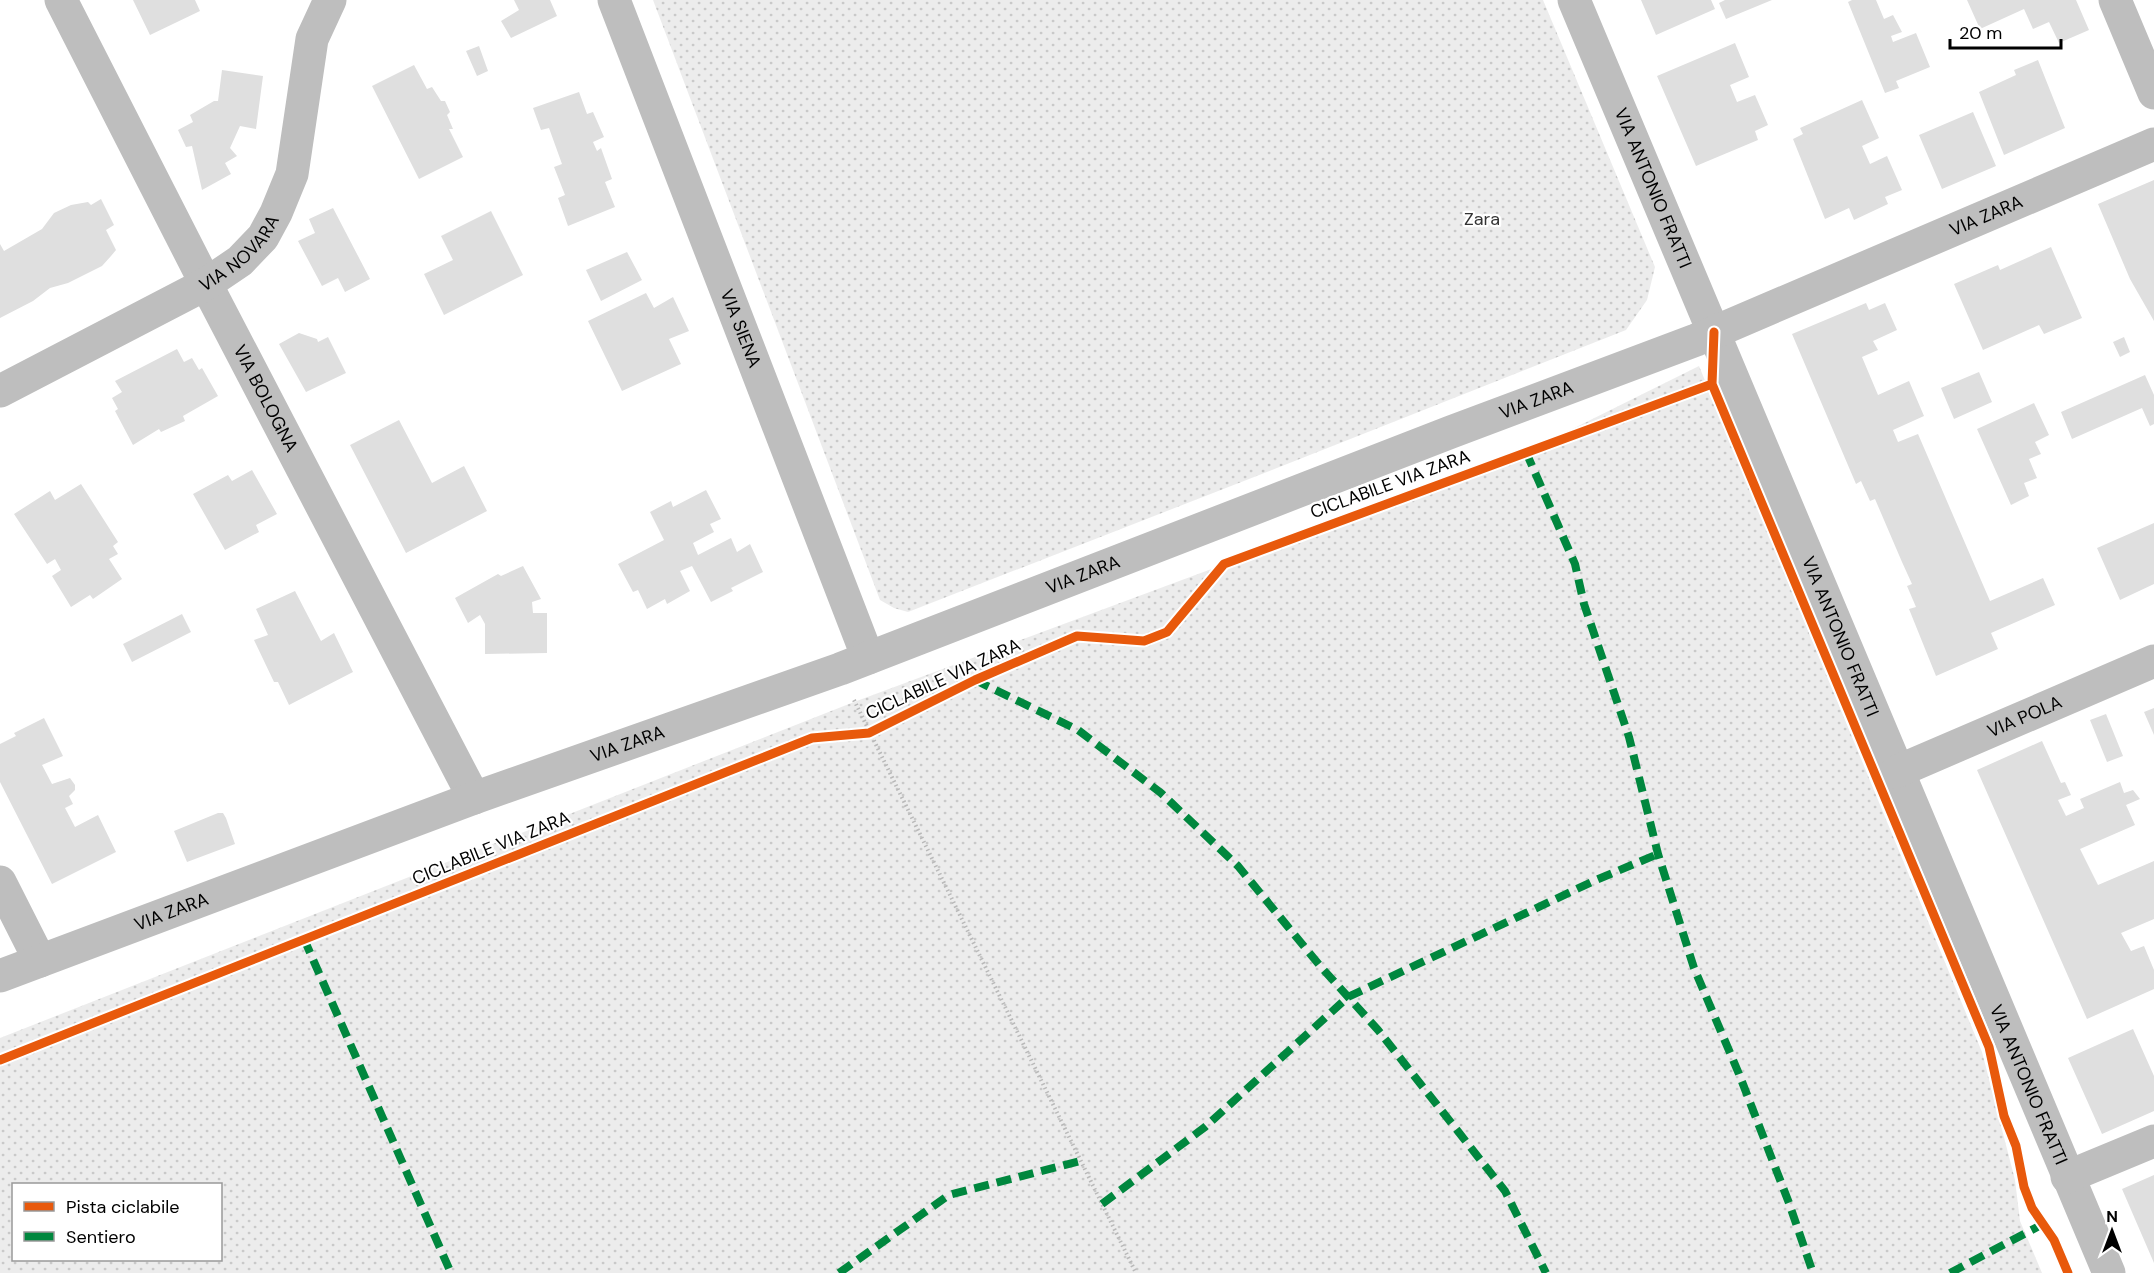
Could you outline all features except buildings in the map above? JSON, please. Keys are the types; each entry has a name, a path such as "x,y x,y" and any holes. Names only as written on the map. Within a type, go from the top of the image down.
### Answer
{"street":[{"name":"VIA BOLOGNA","path":"61,0 474,798"},
{"name":"VIA NOVARA","path":"0,391 206,284 246,255 263,237 292,174 312,39 330,0"},
{"name":"VIA SIENA","path":"614,0 854,663"},
{"name":"VIA ANTONIO FRATTI","path":"1574,0 1896,772 2109,1273"},
{"path":"2115,0 2154,93"},
{"name":"VIA ZARA","path":"0,976 474,798 854,663 1714,333 2154,144"},
{"name":"VIA POLA","path":"1896,772 2154,661"},
{"path":"0,882 40,961"},
{"path":"2067,1177 2154,1141"}],"path":[{"path":"854,663 869,733 1136,1273"}],"green space":[{"name":"Zara","path":"653,0 1543,0 1655,267 1647,300 1626,330 908,612 894,608 880,600"},
{"path":"1699,366 1982,1052 2015,1180 2020,1221 2042,1273 0,1273 0,1038 854,702 1526,452"}],"marked path":[{"path":"1526,452 1575,564 1584,604 1629,737 1658,854 1694,968 1739,1074 1789,1203 1813,1273"},
{"path":"975,680 1078,730 1161,793 1238,866 1321,967 1378,1030 1505,1191 1546,1273"},
{"path":"1102,1204 1205,1127 1348,997 1596,880 1658,854"},
{"path":"304,939 451,1273"},
{"path":"839,1273 949,1195 1080,1161"},
{"path":"1950,1273 2043,1224"}],"cycle path":[{"path":"1714,332 1712,384 1989,1047 2004,1116 2016,1146 2024,1187 2032,1208 2054,1240 2068,1273"},
{"name":"CICLABILE VIA ZARA","path":"0,1060 812,738 869,733 975,680 1077,636 1144,641 1167,632 1224,564 1712,384"}]}
